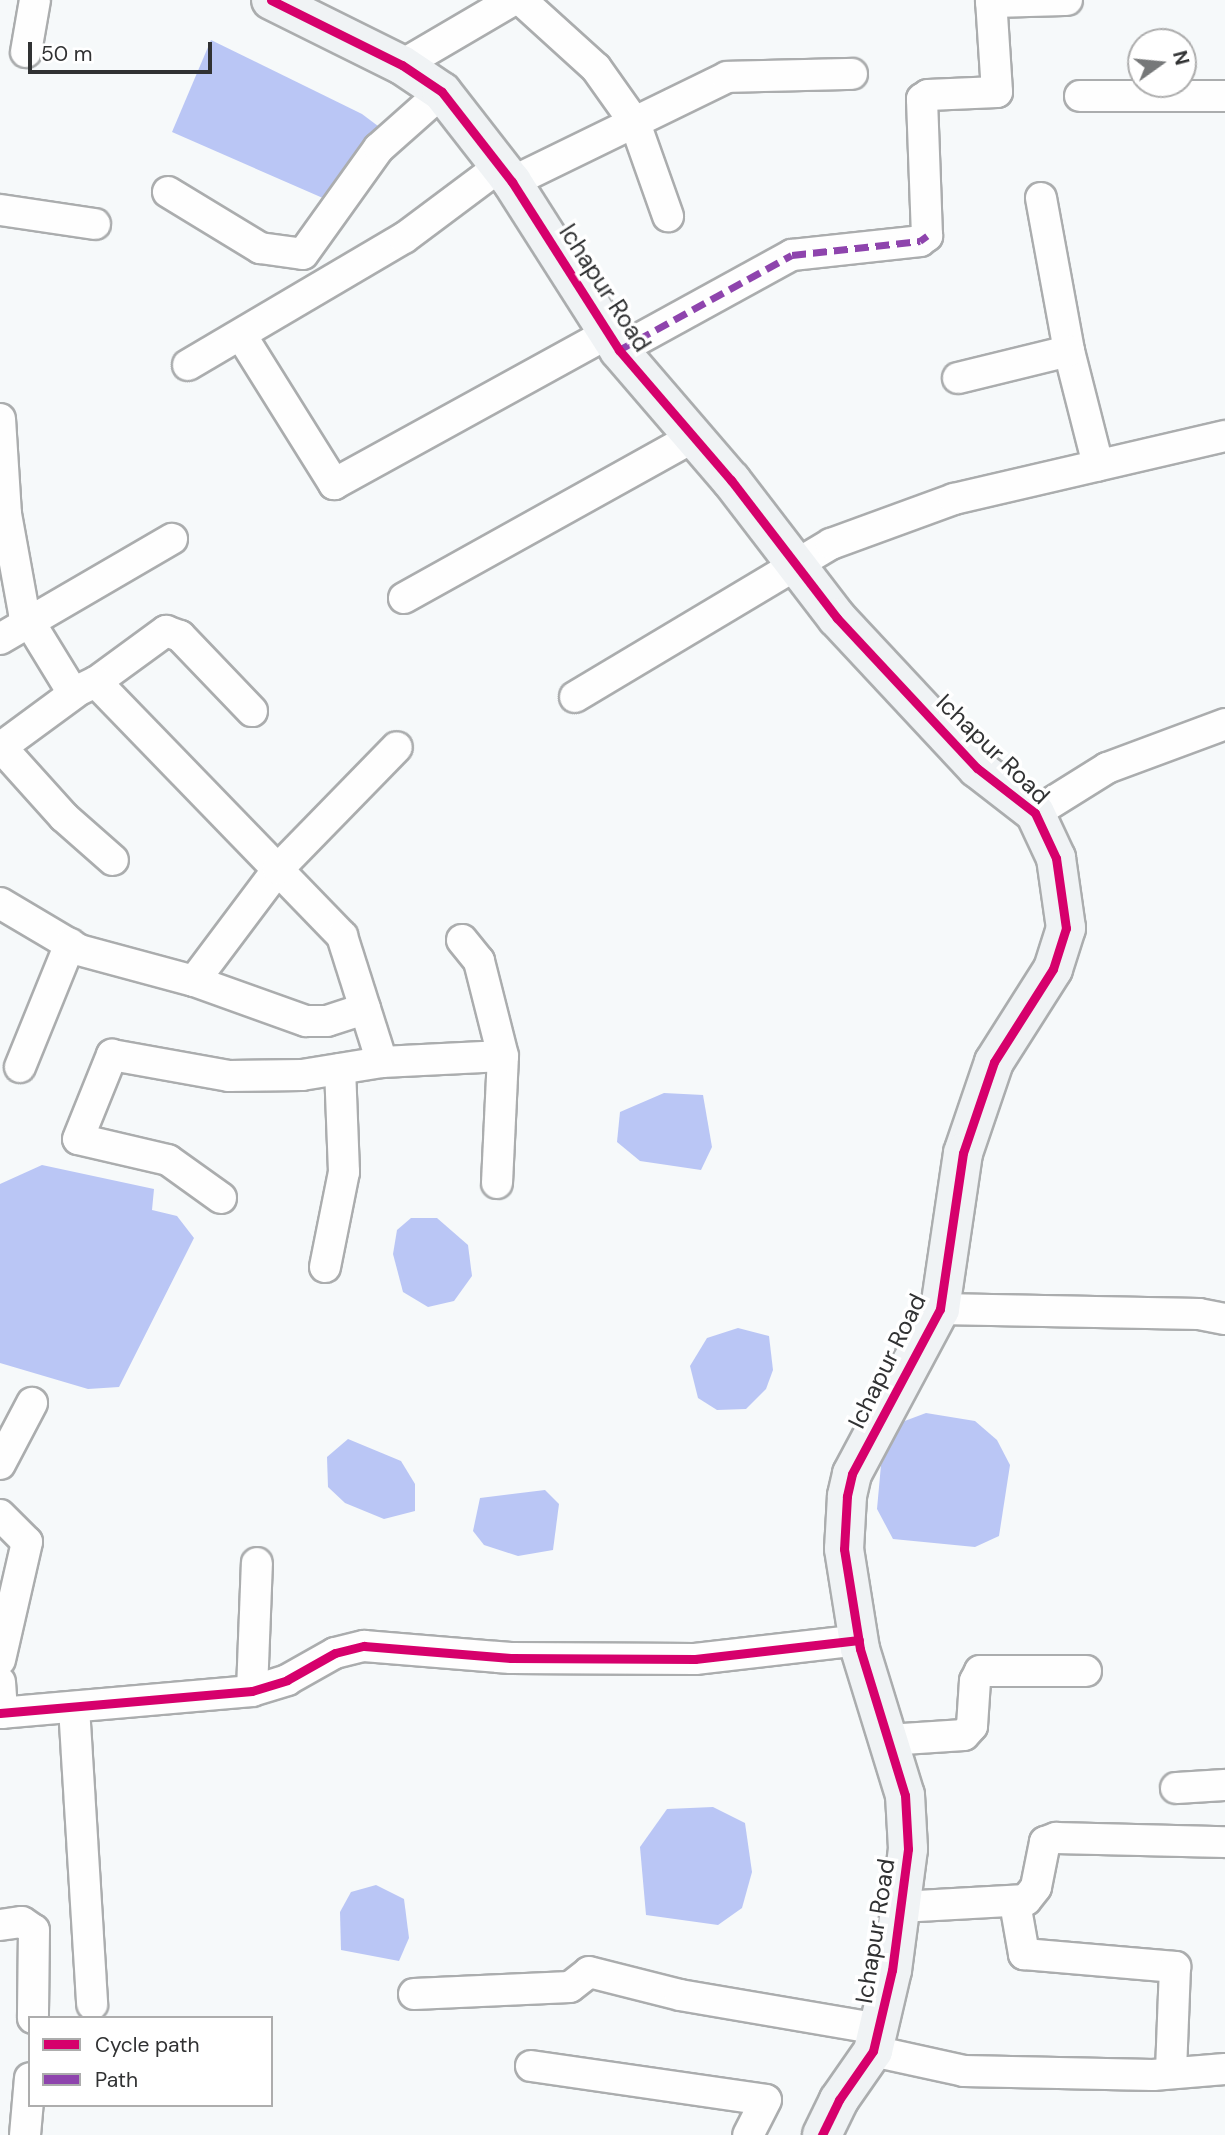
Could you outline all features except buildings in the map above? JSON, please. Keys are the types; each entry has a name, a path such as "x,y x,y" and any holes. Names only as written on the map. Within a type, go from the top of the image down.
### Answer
{"street":[{"path":"26,52 35,0"},
{"path":"402,65 513,0"},
{"path":"521,0 596,68 635,123 668,216"},
{"path":"242,335 334,484 792,255 920,241 926,236 922,99 928,95 997,92 991,1 1067,0"},
{"name":"Ichapur Road","path":"289,4 402,65 442,92 505,175 614,342 694,437 837,618 977,768 1035,813 1056,858 1066,928 1053,969 994,1062 963,1153 940,1309 852,1474 844,1549 859,1640 905,1795 907,1818 900,1907 876,2040 839,2100 822,2135"},
{"path":"188,365 404,238 505,175 635,123 727,77 852,74"},
{"path":"168,192 260,248 303,254 379,148 442,92"},
{"path":"1080,96 1225,96"},
{"path":"1041,198 1069,351 1098,465"},
{"path":"0,210 95,224"},
{"path":"958,378 1069,351"},
{"path":"0,419 3,515 28,623 85,688 278,869 342,936 382,1062"},
{"path":"575,697 831,544 954,499 1225,436"},
{"path":"404,598 694,437"},
{"path":"0,639 172,539"},
{"path":"113,860 64,817 1,747 166,631 180,636 252,711"},
{"path":"1035,813 1107,768 1225,724"},
{"path":"194,981 278,869 397,747"},
{"path":"3,915 114,962 194,981 306,1021 327,1021 365,1009"},
{"path":"462,940 480,961 503,1056 497,1183"},
{"path":"20,1067 70,944"},
{"path":"221,1198 168,1160 78,1139 112,1055 229,1076 302,1075 382,1062 503,1056"},
{"path":"325,1267 344,1172 340,1069"},
{"path":"940,1309 1185,1313 1225,1319"},
{"path":"0,1464 32,1403"},
{"path":"0,1515 27,1542 0,1660"},
{"path":"252,1691 257,1563"},
{"path":"0,1682 1,1713 252,1691 287,1680 335,1653 364,1646 511,1658 695,1659 859,1640"},
{"path":"888,1740 964,1735 972,1726 975,1681 985,1670 1025,1674 1086,1671"},
{"path":"74,1707 92,2004"},
{"path":"1176,1788 1225,1785"},
{"path":"900,1907 1015,1903 1031,1895 1045,1842 1056,1838 1225,1842"},
{"path":"1015,1903 1024,1954 1175,1967 1171,2072"},
{"path":"0,1925 22,1922 34,1930 33,2016"},
{"path":"414,1994 570,1987 589,1972 876,2040 964,2071 1171,2072 1225,2069"},
{"path":"531,2066 766,2100 748,2135"},
{"path":"25,2135 28,2101"}],"water":[{"path":"211,40 362,114 382,129 332,202 172,132"},
{"path":"664,1093 703,1095 712,1147 701,1170 640,1161 617,1142 620,1112"},
{"path":"42,1165 154,1189 152,1210 177,1216 194,1238 119,1387 88,1389 0,1363 0,1184"},
{"path":"411,1218 437,1218 468,1245 472,1276 454,1301 428,1307 403,1292 393,1254 397,1230"},
{"path":"738,1328 769,1336 773,1370 766,1389 746,1409 717,1410 698,1398 690,1366 707,1338"},
{"path":"926,1413 975,1421 997,1440 1010,1465 999,1536 975,1547 893,1539 877,1509 881,1465 902,1422"},
{"path":"348,1439 401,1461 415,1484 415,1511 384,1519 345,1503 328,1487 327,1457"},
{"path":"545,1490 559,1504 553,1550 518,1556 484,1545 473,1531 480,1498"},
{"path":"713,1807 745,1823 752,1872 742,1908 718,1925 646,1915 640,1847 667,1809"},
{"path":"376,1885 404,1899 409,1938 399,1961 341,1950 340,1912 351,1892"}],"marked path":[{"path":"619,350 792,255 920,241 927,236"}],"cycle path":[{"path":"271,0 402,65 442,92 512,182 619,350 731,480 837,618 977,768 1035,813 1056,858 1066,928 1053,969 994,1062 963,1153 940,1309 852,1474 847,1496 844,1549 860,1649 905,1795 908,1849 892,1970 873,2051 839,2100 822,2135"},
{"path":"0,1713 252,1691 287,1680 335,1653 364,1646 511,1658 695,1659 859,1640"}]}
